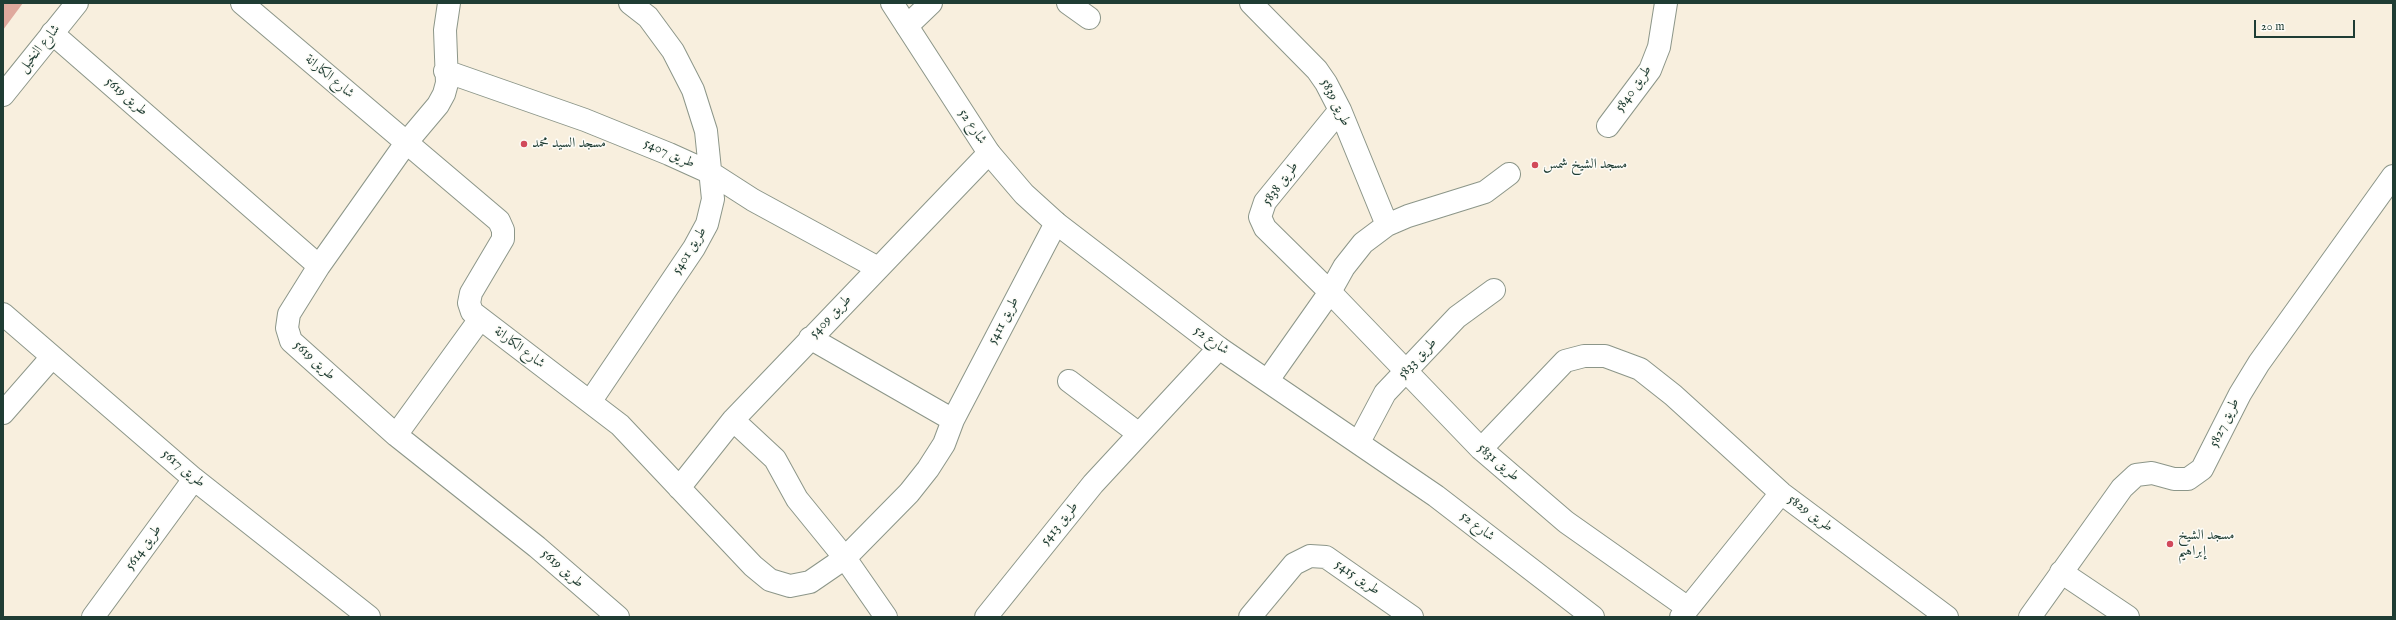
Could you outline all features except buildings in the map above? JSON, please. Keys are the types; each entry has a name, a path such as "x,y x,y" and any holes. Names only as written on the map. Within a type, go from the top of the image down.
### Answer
{"street":[{"name":"شارع النخيل","path":"3,95 77,3"},
{"name":"شارع الكارانة","path":"242,3 406,143 493,214 503,230 503,239 471,293 469,303 472,312 590,402 630,435 752,566 770,580 790,586 810,582 845,558"},
{"path":"319,266 406,143 438,105 447,83 445,71 445,30 449,3"},
{"name":"طريق 5401","path":"590,402 694,248 707,224 712,199 711,174 706,131 693,90 651,10 630,3"},
{"name":"شارع 52","path":"892,3 989,153 1024,194 1056,223 1219,348 1359,442 1436,496 1593,617"},
{"path":"907,26 931,3"},
{"path":"1068,3 1089,18"},
{"name":"طريق 5839","path":"1251,3 1317,70 1340,110 1387,225"},
{"name":"طريق 5840","path":"1608,126 1650,70 1659,47 1666,3"},
{"name":"طريق 5619","path":"52,33 319,266 289,314 287,328 291,341 396,435 537,547 618,617"},
{"name":"طريق 5407","path":"445,71 612,131 711,174 753,200 878,268"},
{"name":"طريق 5838","path":"1330,292 1265,228 1260,217 1265,202 1340,110"},
{"name":"طريق 5409","path":"679,488 733,420 989,153"},
{"path":"1268,380 1330,292 1344,267 1363,243 1387,225 1408,216 1485,192 1509,174"},
{"name":"طريق 5827","path":"2030,617 2122,488 2136,475 2152,473 2174,479 2188,479 2202,469 2240,394 2259,363 2393,176"},
{"name":"طريق 5411","path":"845,558 909,493 928,469 944,444 952,420 1056,223"},
{"name":"طريق 5833","path":"1359,442 1385,392 1406,372 1457,317 1494,290"},
{"name":"طريق 5831","path":"1330,292 1481,449 1566,522 1685,613"},
{"name":"طريق 5617","path":"3,314 194,479 369,617"},
{"path":"396,435 480,319"},
{"path":"810,338 952,420"},
{"name":"طريق 5413","path":"986,617 1093,484 1219,348"},
{"path":"1481,449 1565,361 1584,356 1605,356 1640,369 1673,395 1782,493"},
{"path":"3,413 52,357"},
{"path":"1069,381 1139,434"},
{"path":"733,420 775,459 797,499 845,558 877,614"},
{"name":"طريق 5614","path":"94,617 194,479"},
{"name":"طريق 5829","path":"1685,613 1782,493 1948,617"},
{"name":"طريق 5415","path":"1250,617 1294,564 1310,556 1326,557 1412,617"},
{"path":"2061,572 2128,617"}],"place":[{"name":"مسجد السيد محمد","path":"524,144"},
{"name":"مسجد الشيخ شمس","path":"1535,165"},
{"name":"مسجد الشيخ إبراهيم","path":"2170,544"}]}
